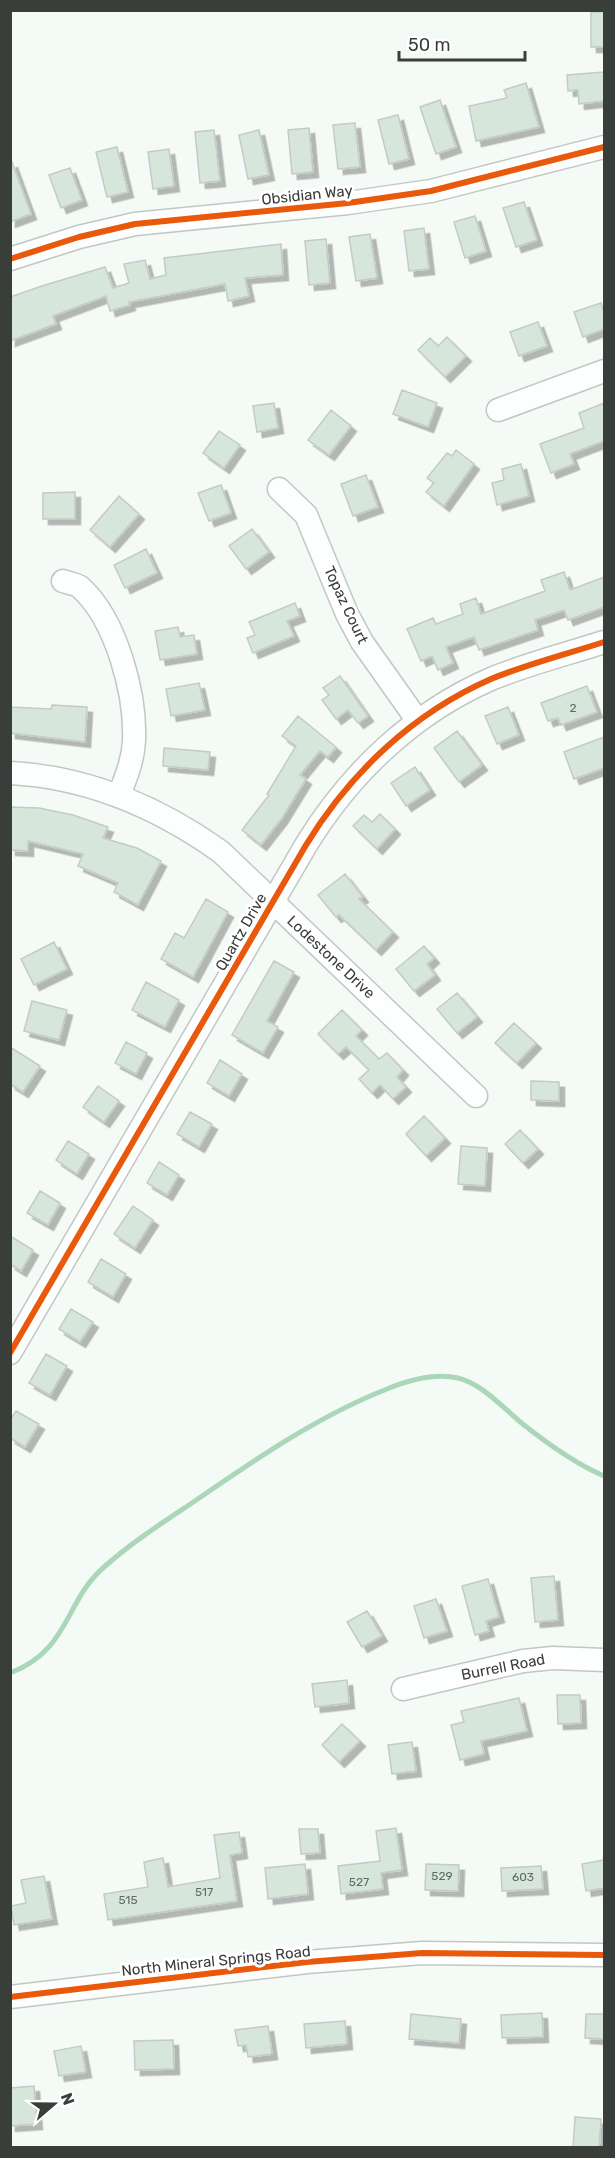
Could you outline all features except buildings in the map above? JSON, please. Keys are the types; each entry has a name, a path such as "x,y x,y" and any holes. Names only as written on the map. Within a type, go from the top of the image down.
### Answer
{"street":[{"name":"Obsidian Way","path":"10,260 79,237 126,226 348,203 431,191 604,147"},
{"path":"498,410 604,370"},
{"name":"Topaz Court","path":"279,489 306,514 347,614 362,642 418,721"},
{"path":"63,581 79,586 99,612 116,642 124,670 132,704 134,742 130,767 119,795"},
{"name":"Quartz Drive","path":"10,1353 273,902 335,801 369,762 418,721 492,679 604,642"},
{"name":"Lodestone Drive","path":"10,773 69,780 119,795 204,839 221,852 476,1096"},
{"name":"Burrell Road","path":"403,1689 523,1661 553,1658 604,1660"},
{"name":"North Mineral Springs Road","path":"10,1997 307,1962 422,1953 604,1955"}],"waterway":[{"path":"10,1673 30,1663 44,1652 56,1639 91,1581 104,1567 136,1541 286,1440 336,1412 404,1383 440,1376 467,1381 493,1398 552,1446 583,1466 604,1476"}],"cycle path":[{"path":"10,259 79,237 135,224 348,203 431,191 604,147"},
{"path":"10,1353 306,845 342,793 363,770 410,727 462,693 491,679 604,642"},
{"path":"10,1997 307,1962 422,1953 604,1955"}]}
